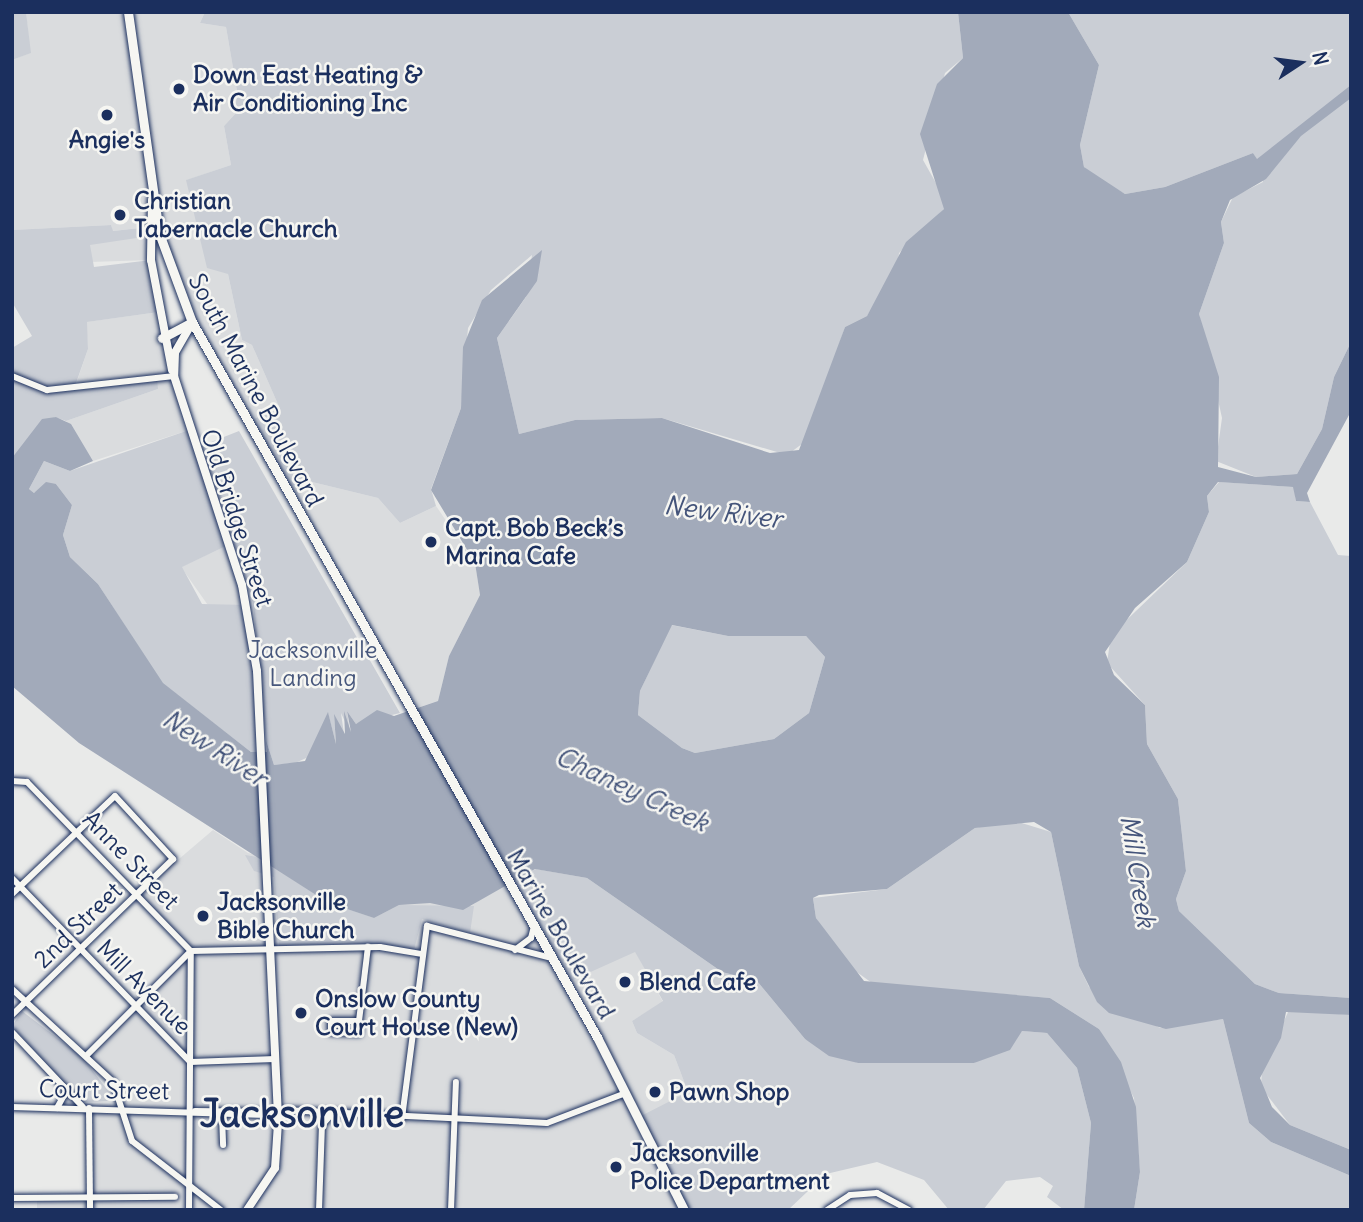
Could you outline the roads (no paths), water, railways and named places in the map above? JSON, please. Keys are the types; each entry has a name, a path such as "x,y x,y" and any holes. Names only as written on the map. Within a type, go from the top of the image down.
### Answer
{"main road":[{"name":"South Marine Boulevard","path":"128,12 152,197 165,255 192,322 396,682"},
{"name":"Old Bridge Street","path":"152,197 151,260 162,338 247,605 260,738 275,1059 275,1168 247,1210"},
{"name":"Old Bridge Street","path":"174,376 175,354 192,322"},
{"path":"162,338 192,322"},
{"name":"Marine Boulevard","path":"396,682 626,1093 684,1210"}],"street":[{"path":"12,376 47,390 174,376"},
{"name":"Anne Street","path":"12,781 27,782 139,893 191,951"},
{"name":"2nd Street","path":"12,1014 171,863 115,796 78,832"},
{"path":"12,894 78,832"},
{"name":"Mill Avenue","path":"12,878 190,1062 275,1059"},
{"path":"402,1118 427,926 552,958"},
{"path":"515,950 531,938 534,926"},
{"path":"359,1021 331,1021 331,1032 359,1033 369,947"},
{"path":"86,1056 191,951 369,947 422,954"},
{"path":"189,1210 192,1111 191,951"},
{"path":"12,989 75,1053 86,1056 113,1082 124,1108 132,1141 221,1210"},
{"path":"12,1032 86,1108 90,1210"},
{"path":"451,1210 456,1082"},
{"path":"57,1108 67,1090"},
{"name":"Court Street","path":"12,1107 274,1112 547,1123 626,1093"},
{"name":"Court Street","path":"192,1111 222,1114 274,1112"},
{"path":"222,1114 223,1144"},
{"path":"318,1210 322,1125 331,1115"},
{"path":"827,1210 850,1195 877,1193 909,1210"},
{"path":"12,1198 175,1197"}],"water":[{"path":"958,12 1068,12 1099,65 1080,145 1084,167 1125,194 1165,187 1253,153 1257,159 1351,85 1351,98 1301,136 1266,179 1230,200 1221,222 1224,243 1199,314 1219,377 1218,467 1256,477 1297,474 1322,429 1334,377 1351,342 1349,415 1307,493 1310,502 1296,501 1293,487 1218,482 1207,496 1209,512 1187,562 1135,608 1105,652 1114,675 1145,705 1147,744 1178,799 1186,871 1176,899 1179,911 1255,984 1279,993 1351,998 1351,1015 1286,1012 1281,1038 1260,1078 1272,1107 1290,1125 1351,1150 1351,1176 1271,1142 1249,1123 1223,1019 1166,1029 1109,1013 1097,1002 1079,966 1051,832 1034,822 975,828 887,889 819,895 813,898 816,918 864,981 1050,998 1099,1029 1121,1062 1136,1107 1140,1172 1134,1210 1084,1210 1091,1123 1077,1068 1047,1033 1022,1031 1010,1050 974,1063 858,1063 829,1056 805,1039 757,981 722,972 587,878 535,869 463,910 430,903 399,905 374,918 353,911 327,902 79,743 12,686 12,458 42,419 56,417 71,424 93,461 70,471 44,461 29,489 34,493 46,482 56,484 72,505 63,535 70,557 98,584 163,683 251,752 267,752 266,740 274,765 305,761 328,712 336,744 334,714 345,734 344,711 351,732 347,711 356,724 377,710 394,716 438,701 449,656 480,595 475,563 431,490 461,408 463,347 482,300 542,250 537,281 497,338 519,434 575,420 662,418 770,453 799,450 845,327 867,316 906,242 944,209 920,134 937,84 963,58","holes":["672,625 728,636 806,636 825,657 809,713 774,739 695,753 682,748 638,715 640,691"]}],"place":[{"name":"Down East Heating & Air Conditioning Inc","path":"179,89"},
{"name":"Angie's","path":"107,115"},
{"name":"Christian Tabernacle Church","path":"120,215"},
{"name":"Capt. Bob Beck’s Marina Cafe","path":"431,542"},
{"name":"Jacksonville Bible Church","path":"203,916"},
{"name":"Blend Cafe","path":"625,982"},
{"name":"Onslow County Court House (New)","path":"301,1013"},
{"name":"Pawn Shop","path":"655,1092"},
{"name":"Jacksonville Police Department","path":"616,1167"}],"district":[{"name":"Jacksonville","path":"302,1114"}],"water label":[{"name":"New River","path":"723,512"},
{"name":"New River","path":"215,748"},
{"name":"Chaney Creek","path":"632,789"},
{"name":"Mill Creek","path":"1138,871"}],"park label":[{"name":"Jacksonville Landing","path":"313,664"}]}
